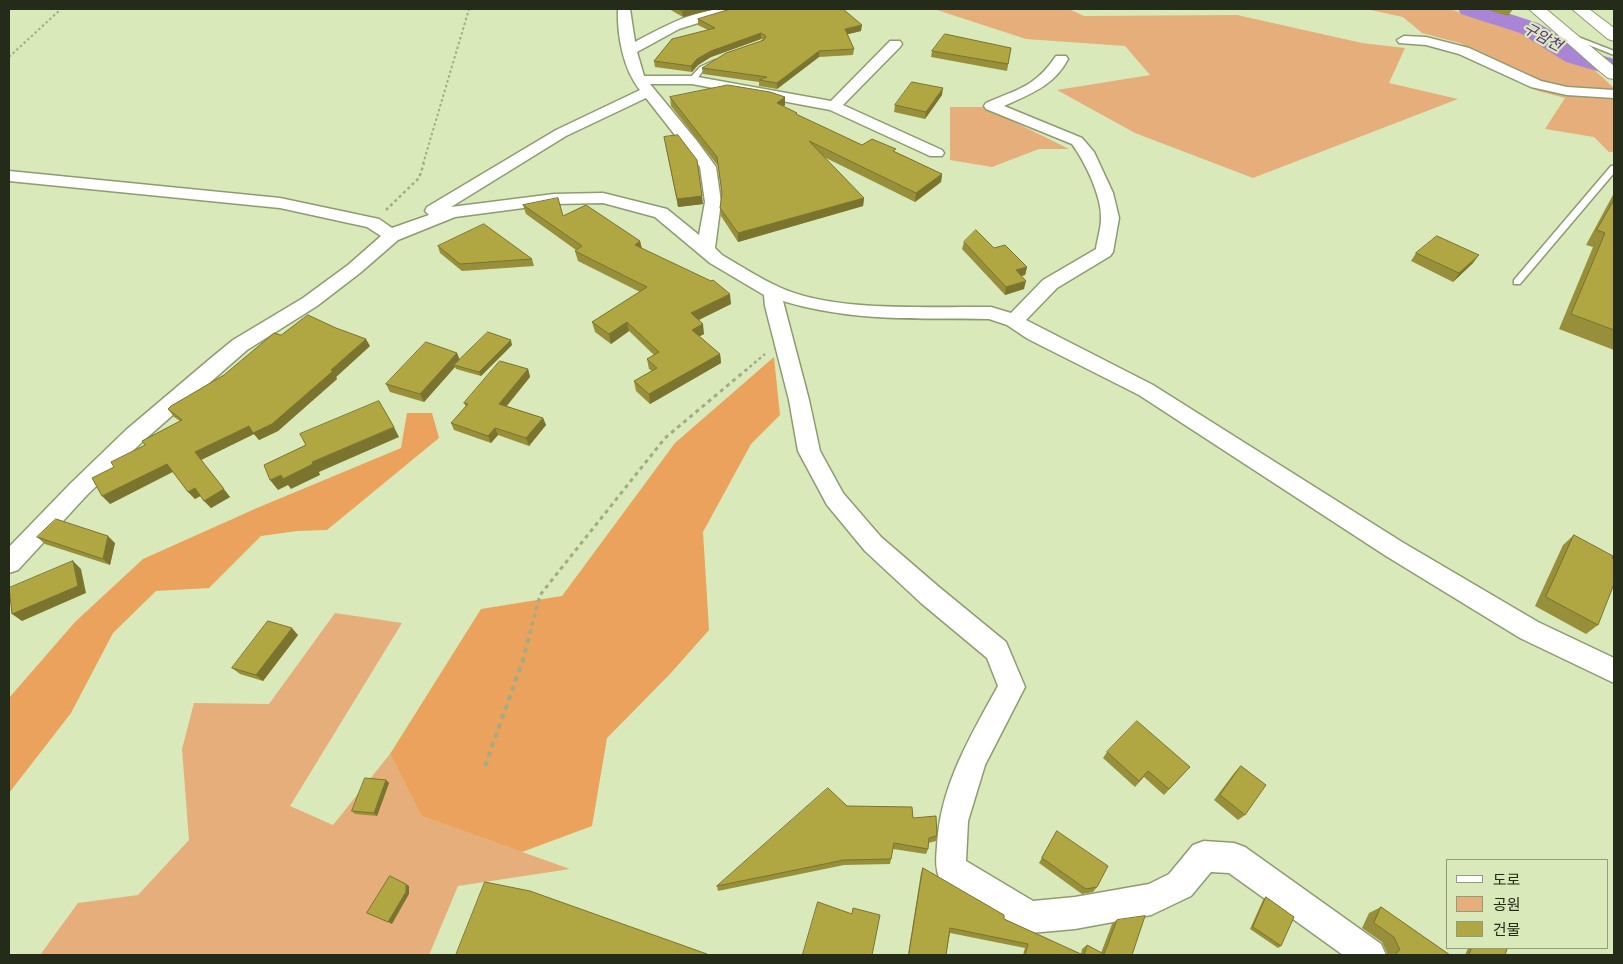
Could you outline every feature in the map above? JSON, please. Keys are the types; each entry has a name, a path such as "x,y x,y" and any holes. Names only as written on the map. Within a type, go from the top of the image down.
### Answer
{"main road":[{"path":"1537,9 1614,74"},
{"path":"1580,9 1598,13 1614,20"},
{"path":"1598,13 1614,36"}],"street":[{"path":"624,9 624,20 634,69 644,85 671,121 692,144 708,168 713,202 706,249"},
{"path":"631,50 674,26 728,9"},
{"path":"1404,40 1426,41 1464,51 1536,84 1567,91 1614,94"},
{"path":"834,106 895,44"},
{"path":"1014,321 1050,284 1104,252 1110,218 1105,193 1088,154 1077,141 991,106 1040,84 1057,68 1061,59"},
{"path":"9,563 79,489 134,436 240,346 310,302 354,270 392,236 644,85 692,80 834,106 936,153"},
{"path":"9,176 280,203 373,223 392,236"},
{"path":"392,236 452,212 554,199 603,198 661,213 716,259 773,292 816,305 858,311 991,312 1014,321 1035,334 1146,390 1394,549 1529,630 1614,671"},
{"path":"773,292 774,306 799,400 809,450 835,500 873,544 930,595 997,650 1012,687 972,760 953,821 951,869 1030,917 1075,913 1151,899 1180,885 1204,856 1234,858 1370,955"}],"lane":[{"path":"1575,42 1614,53"},
{"path":"692,80 702,68 724,58"},
{"path":"1517,282 1614,168"}],"path":[{"path":"9,57 61,9"},
{"path":"373,223 419,178 469,9"},
{"path":"485,766 523,660 540,594 665,438 736,380 782,338"}],"green space":[{"path":"934,9 1069,9 1084,16 1237,15 1362,43 1405,48 1389,83 1458,99 1253,178 1135,133 1057,90 1150,75 1125,46 1026,39"},
{"path":"1366,9 1449,9 1525,32 1567,58 1591,67 1614,88 1614,152 1609,152 1594,137 1545,129 1565,98 1538,91 1462,57 1463,44 1422,33 1403,17"},
{"path":"950,107 984,107 1069,149 1039,149 992,167 950,160"},
{"path":"335,613 402,623 290,806 333,825 390,754 421,816 570,869 458,886 429,955 40,955 78,903 138,895 189,840 182,749 194,703 269,704"}],"shaded area":[{"path":"774,357 780,415 751,444 703,532 709,630 670,674 607,738 592,826 522,852 421,816 390,754 481,609 562,596 675,443"},
{"path":"407,413 432,413 439,438 327,530 297,531 261,536 209,588 156,591 113,633 71,713 9,793 9,698 75,622 143,559 257,508 401,448"}],"building":[{"path":"731,9 843,9 862,25 845,29 854,49 819,51 777,83 759,80 767,77 702,68 726,53 764,40 766,36 761,33 711,51 697,59 691,66 654,61 672,39 715,28 698,19"},
{"path":"945,34 1011,48 1008,64 932,51"},
{"path":"912,82 943,88 926,112 895,105"},
{"path":"728,85 770,92 785,97 777,103 796,114 862,145 872,139 896,149 893,151 942,174 916,193 809,141 864,198 738,233 720,208 722,193 717,157 670,97"},
{"path":"678,135 697,160 702,196 677,199 664,137"},
{"path":"558,198 563,216 586,205 640,241 635,245 711,281 713,280 730,294 691,313 703,324 692,330 720,354 649,394 634,381 657,368 647,359 659,352 627,322 609,334 592,322 647,287 575,251 582,246 523,205"},
{"path":"1614,200 1614,330 1571,314 1605,233 1597,230"},
{"path":"484,224 532,259 460,264 438,246"},
{"path":"976,230 994,248 1005,245 1027,267 1016,270 1026,281 1006,287 964,242"},
{"path":"1437,236 1479,255 1459,273 1416,253"},
{"path":"308,315 366,339 331,370 333,371 272,424 253,433 249,426 195,452 224,489 204,501 195,488 188,492 167,464 102,496 92,478 114,467 111,462 145,445 142,441 182,420 168,409 171,406 224,375 274,333 281,335"},
{"path":"488,332 511,340 479,372 454,365"},
{"path":"426,342 457,353 420,394 386,384"},
{"path":"500,361 528,369 499,404 543,418 526,438 495,428 488,436 451,423 468,404 464,403"},
{"path":"379,401 394,427 312,462 313,464 283,479 281,475 270,480 264,465 306,445 300,434"},
{"path":"56,519 108,536 103,559 37,537"},
{"path":"1574,535 1613,556 1612,558 1614,559 1614,584 1598,625 1546,597"},
{"path":"73,561 78,586 12,614 9,588"},
{"path":"268,621 292,628 256,675 232,668"},
{"path":"1137,721 1190,767 1169,789 1148,771 1139,781 1107,752"},
{"path":"1241,766 1266,785 1245,815 1220,795"},
{"path":"365,778 386,780 374,813 352,811"},
{"path":"828,788 847,806 912,807 913,818 936,816 937,836 929,838 928,849 894,843 891,859 844,860 717,886"},
{"path":"1057,831 1108,866 1097,887 1086,889 1042,858"},
{"path":"923,868 1004,915 1004,919 1083,955 1025,955 1028,944 950,928 946,955 909,955"},
{"path":"390,876 406,884 406,892 388,922 367,913"},
{"path":"485,882 530,891 707,955 456,955"},
{"path":"1266,897 1294,917 1281,946 1253,927"},
{"path":"818,902 852,914 853,908 880,915 872,955 803,954"},
{"path":"1381,907 1450,955 1396,955 1400,950 1394,937 1374,923"},
{"path":"1145,916 1132,955 1084,955 1087,945 1104,954 1117,920"},
{"path":"1472,949 1507,949 1505,955 1469,955"}],"waterway":[{"name":"구암천","path":"1470,9 1529,28 1575,56 1614,68"}]}
